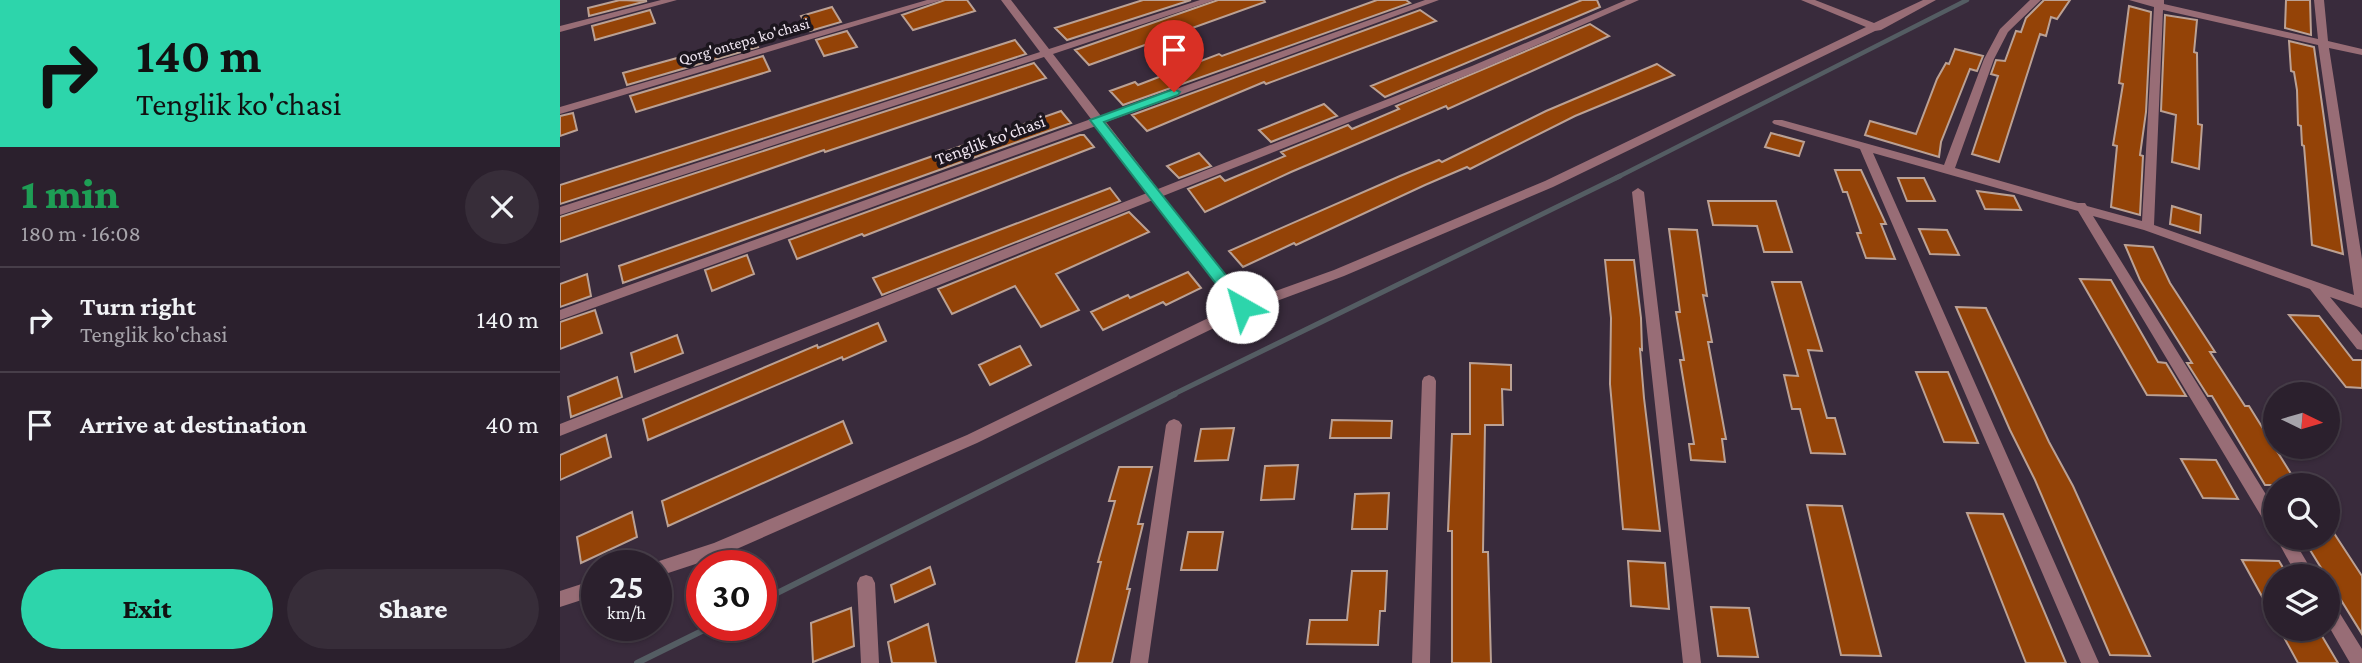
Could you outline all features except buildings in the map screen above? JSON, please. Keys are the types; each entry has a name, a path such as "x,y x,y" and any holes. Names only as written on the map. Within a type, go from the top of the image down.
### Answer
{"street":[{"path":"560,29 672,0"},
{"name":"Qorg'ontepa ko'chasi","path":"560,111 937,0"},
{"path":"1006,0 1242,307"},
{"path":"560,211 1210,0"},
{"name":"Tenglik ko'chasi","path":"560,315 1434,0"},
{"path":"560,430 1476,68 1634,0"},
{"path":"1806,0 1877,28"},
{"path":"672,564 717,550 972,439 1242,307 1339,273 1549,184 1931,0"},
{"path":"1948,171 1989,60 2004,32 2036,0"},
{"path":"2134,0 2159,3 2362,52"},
{"path":"1778,122 2081,206 2362,303 2319,0"},
{"path":"2148,228 2159,3"},
{"path":"1866,147 2090,663"},
{"path":"1639,192 1692,663"},
{"path":"2081,206 2263,504"},
{"path":"2316,289 2362,345"},
{"path":"1421,663 1429,381"},
{"path":"1139,663 1174,425"},
{"path":"866,583 870,663"},
{"path":"560,599 581,592"},
{"path":"2340,630 2360,663"}],"waterway":[{"path":"1618,177 1967,0"},
{"path":"1172,395 1618,177"},
{"path":"777,593 1175,394"},
{"path":"637,663 686,639"}],"route":[{"path":"1174,92 1096,120 1242,307"}]}
